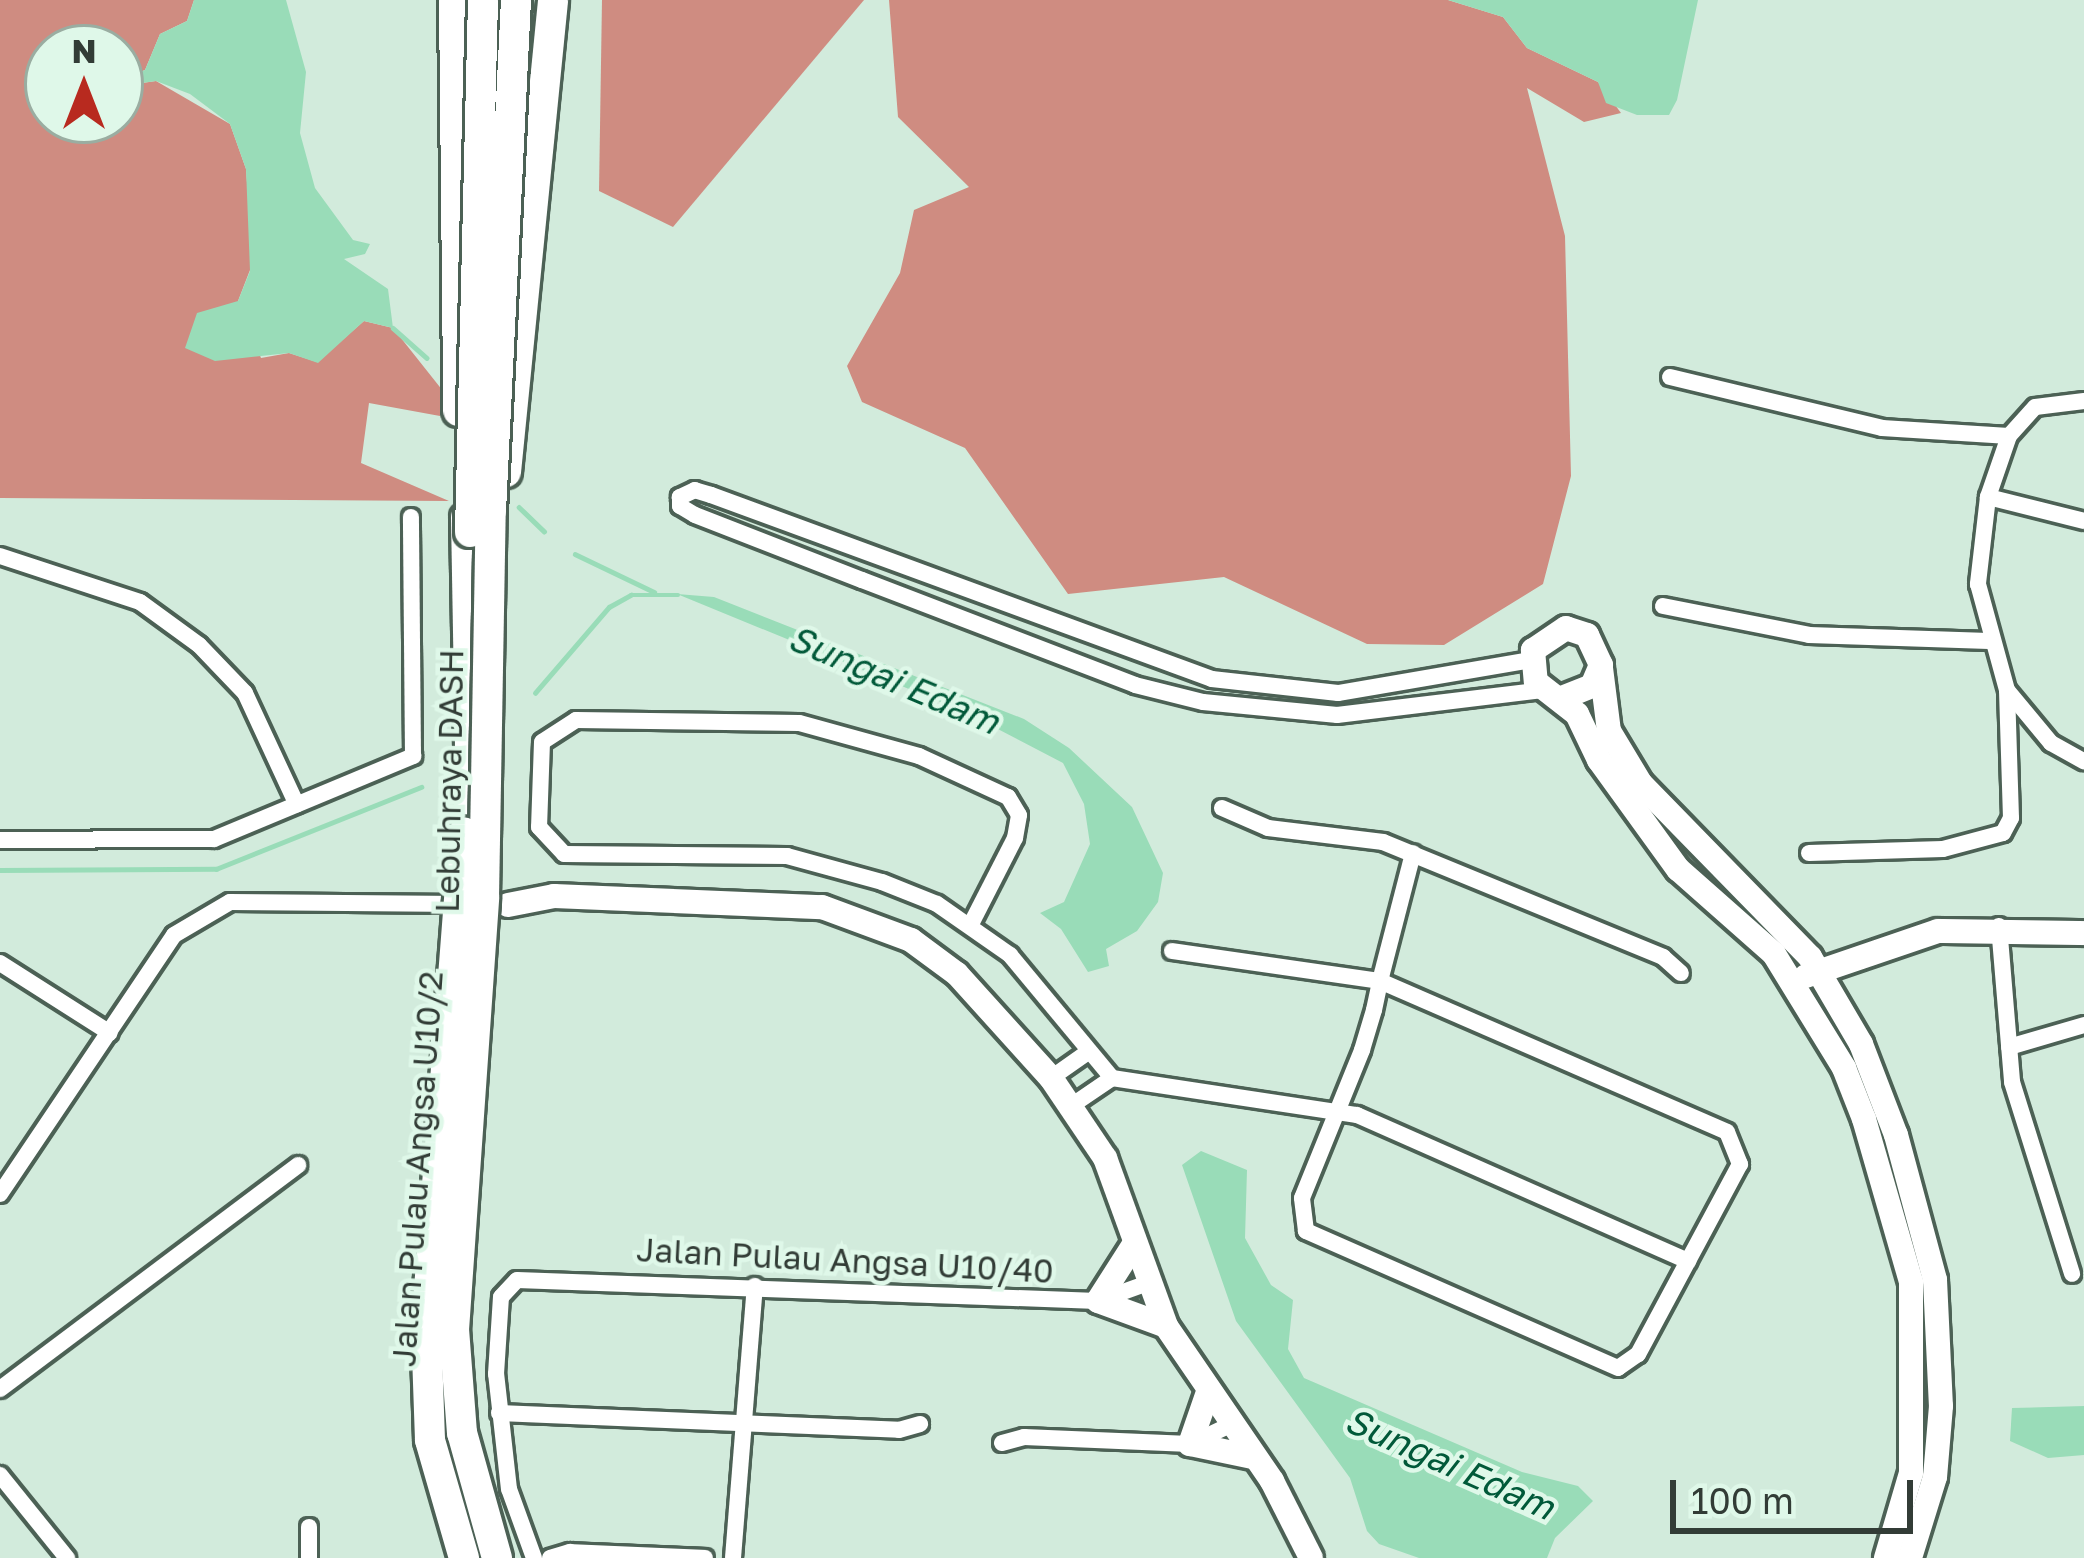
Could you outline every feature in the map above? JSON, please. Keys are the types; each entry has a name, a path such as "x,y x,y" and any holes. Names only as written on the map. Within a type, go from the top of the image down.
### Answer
{"highway":[{"path":"454,0 458,412"},
{"name":"Lebuhraya DASH","path":"467,1558 430,1440 426,1328 464,870 483,0"},
{"name":"Lebuhraya DASH","path":"497,1558 462,1433 454,1330 484,897 490,511 517,0"},
{"path":"500,526 553,0"}],"street":[{"path":"1670,377 1882,428 2009,436"},
{"path":"2084,401 2035,407 2009,436 1988,497 1978,584 1989,641 2007,690 2051,743 2084,761"},
{"name":"Jalan Pulau Angsa U10/2","path":"458,412 482,907 434,1370 438,1440 467,1558"},
{"path":"1601,665 1592,686 1553,694 1337,715 1203,702 1135,685 757,539 680,506 680,497 695,490 710,495 1212,679 1338,693 1504,671 1531,660 1538,641 1566,628 1587,635 1601,665 1610,731 1641,784 1817,971 1861,1044 1896,1135 1935,1280 1941,1406 1934,1477 1910,1558"},
{"path":"1988,497 2084,521"},
{"path":"0,839 214,839 412,756 411,517"},
{"name":"Jalan Pulau Angsa U10/2","path":"500,526 464,1298 466,1376 509,1558"},
{"path":"0,556 140,602 199,645 245,693 297,805"},
{"path":"1663,606 1809,635 1989,641"},
{"path":"1531,660 1678,869 1774,954 1844,1068 1911,1282 1911,1473 1886,1558"},
{"path":"1809,853 1943,849 2007,830 2007,690"},
{"path":"971,924 1016,838 1019,815 1008,797 919,755 799,723 577,720 542,742 538,782 542,838 564,854 787,856 882,882 971,924 1035,980 1088,1052 1120,1081 1341,1110 1688,1261"},
{"path":"1222,808 1268,828 1414,853 1663,957 1681,973"},
{"path":"1172,951 1380,981 1727,1132 1740,1164 1638,1354 1605,1368 1316,1241 1306,1231 1302,1198 1341,1110 1380,981 1414,853"},
{"path":"0,1194 174,935 230,902 482,907 554,896 823,908 911,940 957,974 1051,1078 1105,1159 1166,1326 1207,1395 1253,1457 1311,1558"},
{"path":"1793,982 1880,945 1999,926 2084,934"},
{"path":"1999,926 2008,1047 2072,1274"},
{"path":"0,963 110,1033"},
{"path":"2008,1047 2084,1024"},
{"path":"1051,1078 1088,1052"},
{"path":"1071,1106 1120,1081"},
{"path":"1306,1106 1328,1140"},
{"path":"0,1389 298,1165"},
{"path":"1133,1246 1097,1301 1166,1326"},
{"name":"Jalan Pulau Angsa U10/40","path":"499,1413 501,1297 517,1280 537,1275 1097,1301 1148,1283"},
{"path":"733,1558 755,1286"},
{"path":"1190,1444 1207,1395"},
{"path":"534,1558 509,1489 499,1413 898,1430 920,1424"},
{"path":"1190,1444 1228,1426"},
{"path":"1002,1443 1024,1437 1190,1444 1253,1457"},
{"path":"0,1475 67,1558"},
{"path":"309,1527 309,1558"},
{"path":"550,1558 705,1558"}],"shaded area":[{"path":"0,0 194,0 187,21 160,34 144,70 144,24 24,24 24,144 144,144 144,83 156,81 230,124 246,169 250,224 250,270 238,301 261,358 289,353 317,362 364,321 393,328 443,391 440,416 369,403 361,463 449,501 0,498"},
{"path":"602,0 864,0 673,227 599,191"},
{"path":"889,0 1448,0 1503,17 1527,48 1598,82 1621,113 1584,122 1527,88 1565,236 1571,476 1543,584 1444,645 1367,644 1224,577 1068,594 965,448 862,402 847,366 900,273 914,210 969,187 898,117"}],"water":[{"path":"194,0 286,0 306,72 300,133 315,188 353,240 370,244 365,254 344,259 388,289 393,328 364,321 318,363 289,353 215,361 185,348 197,313 238,301 250,271 246,169 230,124 190,94 156,81 144,83 144,70 160,34 187,21"},
{"path":"1448,0 1698,0 1677,100 1669,115 1637,115 1606,103 1598,82 1527,48 1503,17"},
{"path":"677,594 714,597 1024,719 1069,748 1132,807 1163,873 1158,902 1137,931 1106,949 1109,966 1088,972 1061,929 1040,913 1064,902 1090,844 1084,804 1063,763 965,712"},
{"path":"1201,1151 1247,1170 1245,1238 1271,1285 1293,1300 1288,1349 1304,1378 1522,1472 1578,1486 1593,1501 1555,1538 1547,1558 1419,1558 1379,1544 1367,1531 1350,1478 1236,1321 1182,1165"},
{"path":"2084,1406 2084,1455 2048,1458 2010,1441 2012,1408"}],"waterway":[{"path":"393,328 427,358"},
{"path":"519,507 544,531"},
{"path":"575,554 654,592"},
{"name":"Sungai Edam","path":"535,693 609,607 631,595 678,595"},
{"name":"Sungai Edam","path":"0,870 216,869 421,787"}]}
